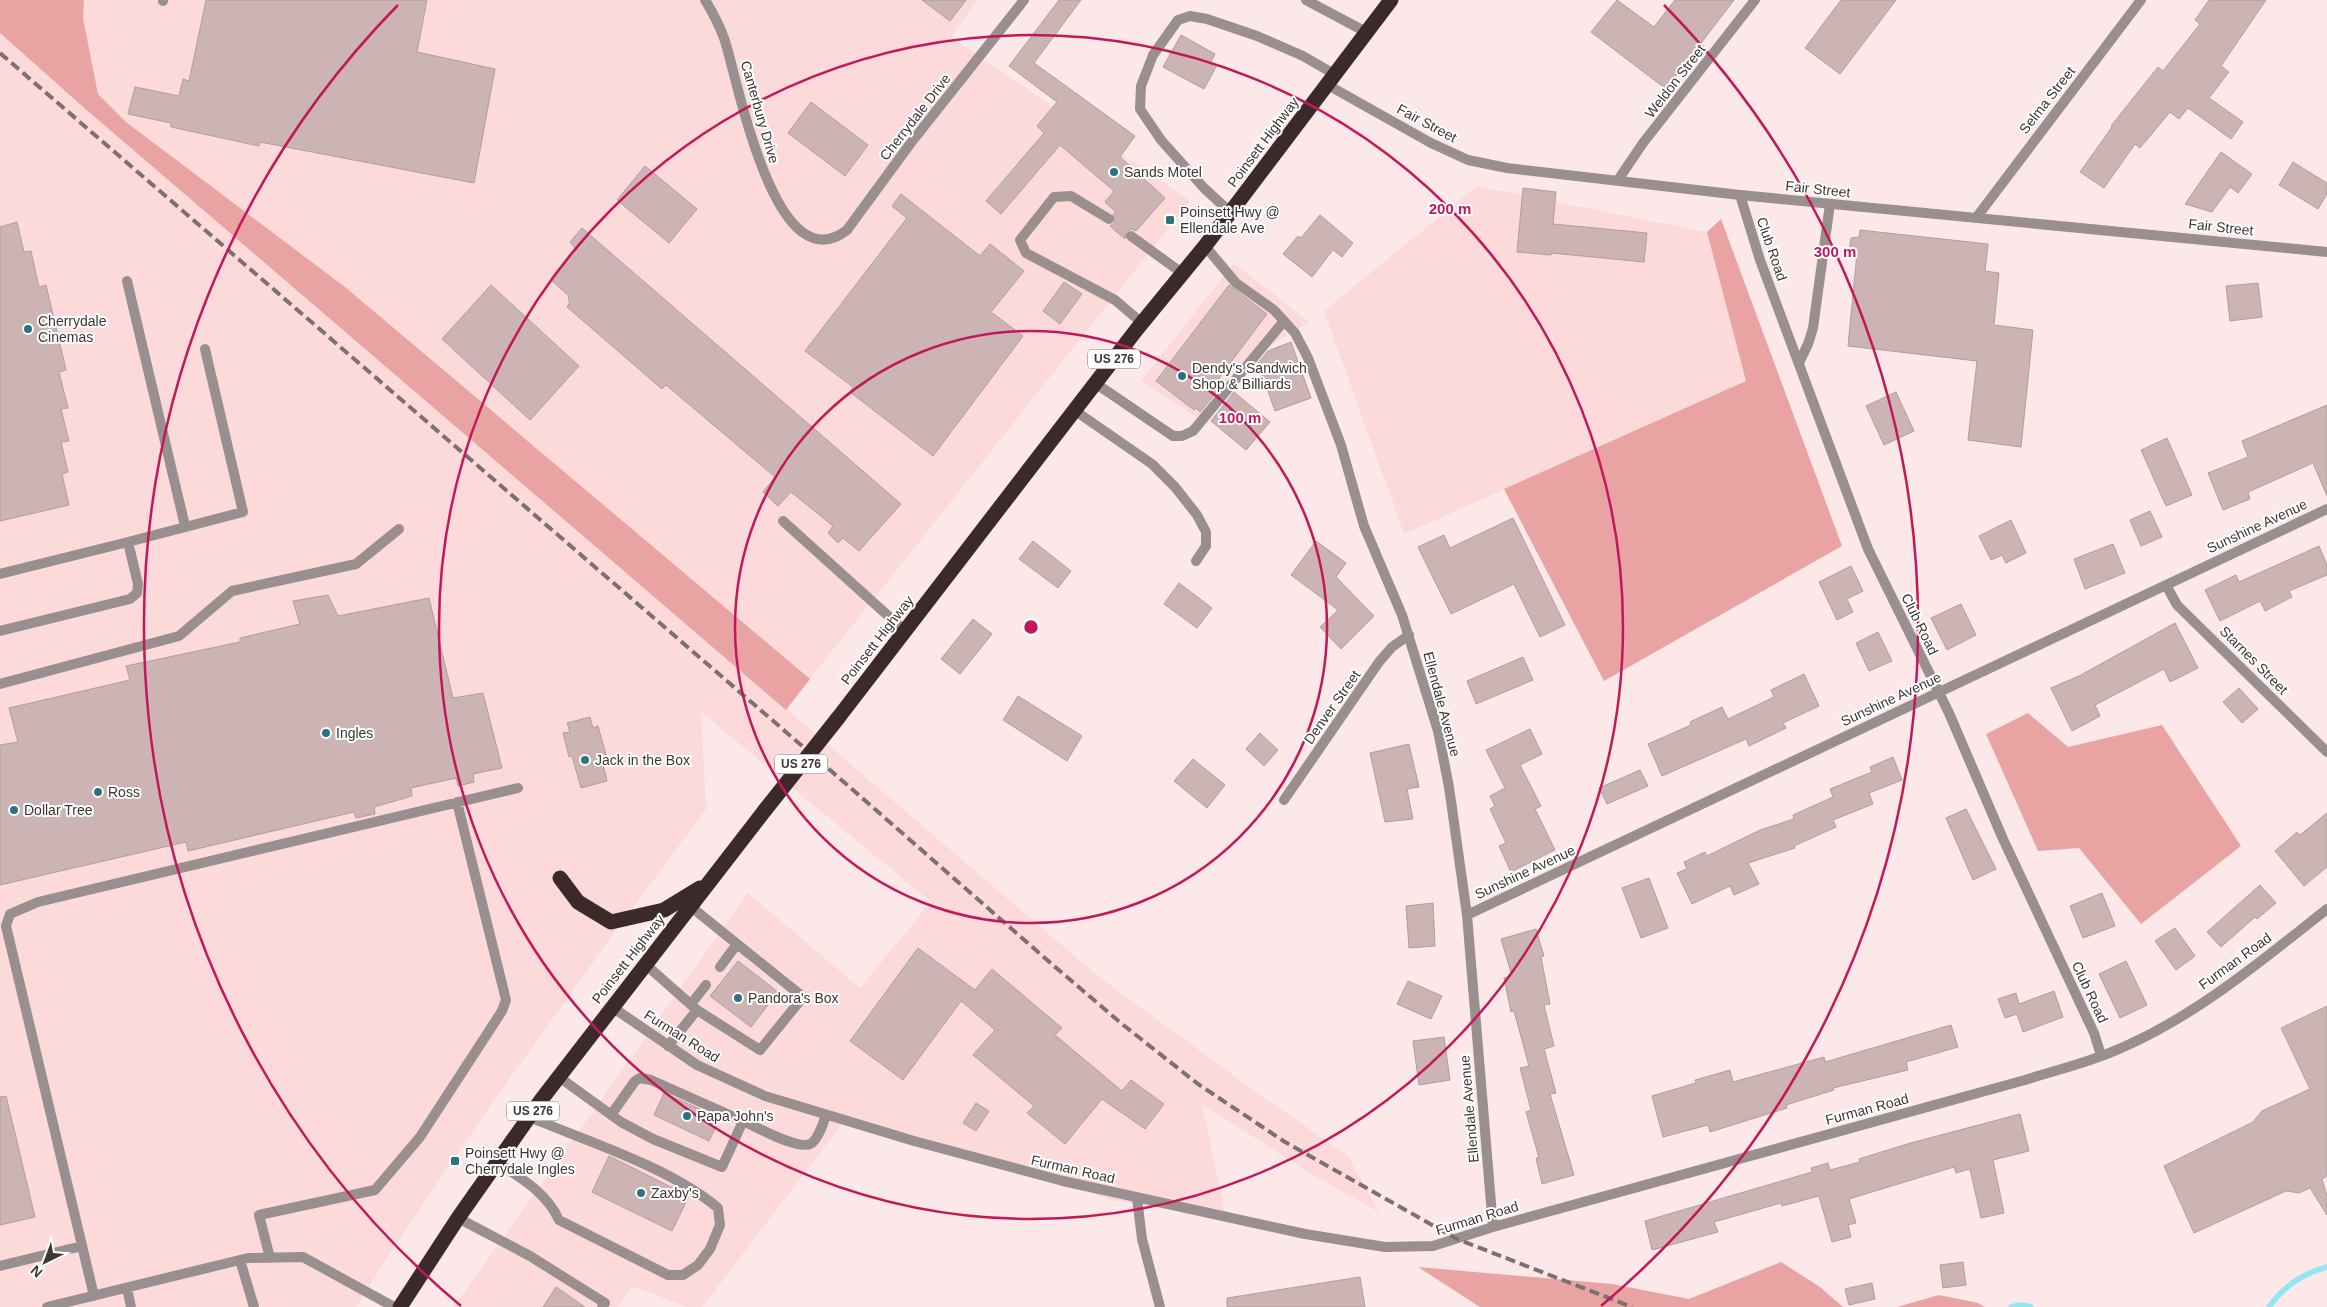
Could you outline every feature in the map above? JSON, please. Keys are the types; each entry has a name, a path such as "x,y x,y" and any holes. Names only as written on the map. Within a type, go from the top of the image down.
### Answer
{"highway":[{"name":"Poinsett Highway","path":"400,1307 496,1162 558,1077 764,810 838,718 1142,322 1205,246 1391,0"},
{"path":"560,878 578,902 611,922 664,910 707,884"}],"street":[{"name":"Canterbury Drive","path":"705,0 724,37 754,147 764,175 776,199 792,222 805,233 823,240"},
{"name":"Cherrydale Drive","path":"823,240 840,236 847,230 910,144 1024,0"},
{"path":"1306,0 1366,32"},
{"name":"Weldon Street","path":"1618,180 1643,143 1755,0"},
{"name":"Selma Street","path":"1976,218 2142,0"},
{"name":"Fair Street","path":"1230,212 1204,188 1161,140 1140,109 1141,86 1153,55 1178,20 1190,16 1207,19 1257,36 1303,56 1330,79 1431,143 1468,160 1507,168 1740,195 2327,252"},
{"name":"Club Road","path":"1740,195 1760,260 1868,549 1949,713 2003,839 2094,1033 2101,1055"},
{"path":"1109,219 1071,196 1054,197 1020,240 1026,252 1115,300 1142,322"},
{"path":"1799,363 1813,328 1830,204"},
{"path":"1131,236 1182,274"},
{"name":"Ellendale Avenue","path":"1205,246 1236,283 1274,310 1295,333 1308,358 1341,445 1364,526 1408,635 1438,731 1449,787 1467,914 1493,1227"},
{"path":"127,281 185,526"},
{"path":"1095,383 1173,436 1182,436 1193,430 1284,321"},
{"path":"0,574 243,512 205,349"},
{"path":"1074,410 1152,464 1175,487 1197,515 1206,532 1206,546 1196,561"},
{"name":"Sunshine Avenue","path":"1467,914 2327,509"},
{"path":"783,521 905,631"},
{"path":"0,684 179,636 232,591 356,564 398,529"},
{"path":"0,631 130,599 137,593 138,584 128,542"},
{"name":"Starnes Street","path":"2166,585 2177,605 2327,752"},
{"name":"Denver Street","path":"1284,800 1379,662 1408,635"},
{"path":"94,1296 6,926 10,914 38,902 518,788"},
{"path":"270,1258 259,1215 375,1190 420,1136 504,1006 506,1000 457,802"},
{"path":"644,964 694,1007 760,1050 803,997 690,906"},
{"name":"Furman Road","path":"612,1006 697,1065 765,1096 826,1115 993,1163 1137,1198 1305,1234 1385,1247 1433,1246 1493,1227 2025,1080 2128,1045 2157,1031 2222,990 2327,908"},
{"path":"720,967 737,944"},
{"path":"668,1046 706,985"},
{"path":"558,1077 611,1115 653,1139 722,1167 743,1122"},
{"path":"611,1115 635,1081 640,1078 651,1080 743,1122 804,1146 812,1143 817,1137 826,1115"},
{"path":"496,1162 529,1184 552,1204 559,1220 668,1275 683,1275 698,1265 710,1249 720,1225 718,1208 699,1192 632,1159 529,1117"},
{"path":"1137,1198 1142,1239 1160,1307"},
{"path":"458,1218 530,1256 597,1304"},
{"path":"0,1266 82,1246"},
{"path":"47,1307 240,1260 303,1257 394,1307"},
{"path":"240,1260 254,1307"},
{"path":"126,1288 131,1307"}],"shaded area":[{"path":"0,0 84,0 83,18 98,94 126,122 345,287 810,679 786,710 82,106 0,33"},
{"path":"84,0 977,0 951,37 1190,201 810,679 345,287 126,122 98,94 83,18"},
{"path":"0,33 82,106 1098,976 1263,1097 1348,1156 1379,1212 1313,1175 1202,1104 1226,1218 1117,1201 843,1123 702,1307 687,1307 632,1286 618,1307 454,1307 748,893 860,988 931,902 701,712 706,809 492,1103 396,1244 356,1307 0,1307"},
{"path":"1477,186 1707,232 1746,381 1404,534 1324,311"},
{"path":"1721,219 1842,546 1604,681 1504,489 1746,381 1707,232"},
{"path":"1234,263 1309,322 1248,359 1199,419 1141,381"},
{"path":"2028,713 2068,747 2162,725 2241,846 2141,924 2079,848 2038,851 1986,734"},
{"path":"1781,1262 1820,1287 1843,1307 1480,1307 1418,1267 1612,1284 1689,1299"},
{"path":"1939,1295 1978,1303 1985,1307 1897,1307"}],"building":[{"path":"206,0 427,0 417,52 495,69 474,183 260,142 259,146 171,127 171,123 128,114 135,87 179,96 183,79 189,81"},
{"path":"922,0 966,0 950,21"},
{"path":"1059,0 1081,0 1034,63 1135,136 1120,157 1165,198 1136,231 1131,229 1126,232 1125,239 1110,226 1115,222 1113,214 1116,212 1105,202 1114,191 1060,145 1001,214 986,201 1044,133 1037,126 1057,102 1009,66"},
{"path":"1617,0 1654,27 1675,0 1734,0 1666,89 1591,32"},
{"path":"1841,0 1896,0 1840,74 1805,48"},
{"path":"2209,0 2266,0 2221,66 2229,72 2209,98 2243,122 2231,139 2188,108 2179,119 2170,112 2140,148 2135,144 2104,188 2080,172 2111,126 2158,67 2163,71 2200,24 2195,20"},
{"path":"1181,35 1215,54 1211,62 1217,65 1204,89 1163,67"},
{"path":"811,102 868,145 845,176 788,133"},
{"path":"2221,152 2252,174 2238,193 2230,187 2212,212 2185,204"},
{"path":"2293,162 2327,183 2327,194 2318,209 2279,185"},
{"path":"645,166 697,209 669,243 617,200"},
{"path":"1523,188 1556,192 1553,224 1647,233 1644,262 1551,253 1551,255 1517,252"},
{"path":"901,194 980,256 990,244 1024,271 991,312 1023,336 933,456 850,392 853,387 805,351 907,218 892,206"},
{"path":"1320,215 1353,243 1342,257 1333,250 1312,277 1283,254 1298,236 1301,238"},
{"name":"Cherrydale Cinemas","path":"17,222 24,252 31,251 39,287 46,285 66,370 59,372 68,408 61,409 69,441 61,442 68,472 62,474 69,505 0,521 0,227"},
{"path":"582,228 901,504 859,551 843,538 838,543 828,533 833,526 791,492 778,506 763,492 775,477 666,385 662,389 567,307 570,302 569,296 551,280 576,249 570,242"},
{"path":"1860,230 1988,244 1985,271 1999,273 1994,325 2033,330 2021,447 1968,440 1977,361 1848,346 1857,253 1849,252 1851,238 1859,237"},
{"path":"1064,282 1082,294 1060,324 1043,311"},
{"path":"2258,283 2262,317 2230,321 2226,286"},
{"path":"491,285 579,366 530,420 442,339"},
{"path":"1229,285 1267,314 1219,378 1224,383 1200,412 1196,408 1194,410 1156,381"},
{"path":"1291,342 1311,398 1275,411 1258,363 1268,351"},
{"path":"1234,392 1270,422 1246,450 1211,421"},
{"path":"1896,392 1914,431 1884,445 1866,406"},
{"path":"2327,405 2327,496 2313,463 2248,492 2250,499 2223,510 2208,473 2248,457 2242,441"},
{"path":"2167,438 2192,495 2166,506 2141,450"},
{"path":"2150,511 2162,537 2141,546 2130,520"},
{"path":"1513,518 1565,625 1540,637 1514,584 1451,614 1418,547 1444,535 1450,548"},
{"path":"2011,520 2026,553 2006,563 2002,555 1991,560 1979,536"},
{"path":"1033,541 1071,571 1058,588 1019,559"},
{"path":"1316,541 1346,563 1336,577 1374,616 1341,649 1320,627 1338,610 1291,575"},
{"path":"2113,544 2125,573 2085,589 2074,559"},
{"path":"2319,546 2327,565 2327,575 2289,591 2292,597 2265,611 2260,601 2220,621 2205,590 2236,575 2239,582"},
{"path":"1851,566 1863,591 1847,599 1853,612 1837,620 1819,582"},
{"path":"1179,583 1212,608 1197,628 1164,604"},
{"name":"Ingles","path":"328,595 338,616 429,598 453,698 483,693 502,768 473,774 474,782 458,786 456,778 411,788 412,796 374,807 375,814 356,818 354,812 188,851 186,842 0,885 0,745 18,742 9,708 130,680 126,666 240,642 240,638 300,624 293,601"},
{"path":"1961,604 1976,635 1947,650 1931,618"},
{"path":"973,619 992,634 960,674 941,659"},
{"path":"2175,623 2198,668 2170,682 2164,669 2095,705 2100,716 2072,731 2051,688 2079,676"},
{"path":"1878,632 1892,661 1869,671 1856,643"},
{"path":"1523,657 1533,680 1476,704 1467,681"},
{"path":"1804,674 1819,706 1783,723 1786,728 1749,746 1746,739 1662,776 1648,744 1691,725 1690,722 1722,707 1728,719 1774,697 1771,690"},
{"path":"2239,688 2258,709 2242,723 2223,702"},
{"path":"1018,696 1082,736 1067,761 1003,720"},
{"path":"590,717 593,728 598,726 608,762 603,764 607,781 581,788 572,756 569,757 563,733 570,732 567,723"},
{"path":"1530,729 1542,754 1520,765 1541,806 1535,809 1555,850 1511,872 1499,846 1506,843 1490,809 1495,806 1490,796 1505,788 1486,750"},
{"path":"1260,733 1278,750 1264,766 1246,749"},
{"path":"1409,744 1419,787 1407,789 1413,819 1385,822 1370,753"},
{"path":"1893,757 1902,780 1869,793 1873,804 1833,820 1836,827 1794,846 1795,848 1748,863 1759,884 1734,895 1730,886 1692,904 1677,873 1687,869 1684,862 1705,852 1707,856 1760,830 1794,819 1793,815 1833,797 1830,789 1872,772 1870,767"},
{"path":"1193,759 1225,785 1207,808 1174,781"},
{"path":"1640,770 1648,786 1607,804 1599,788"},
{"path":"1966,809 1996,869 1973,880 1946,818"},
{"path":"2327,813 2327,867 2304,886 2275,851 2297,832 2300,835"},
{"path":"1649,878 1668,928 1641,938 1622,888"},
{"path":"2260,885 2276,903 2257,919 2255,917 2221,947 2207,932"},
{"path":"2102,893 2115,926 2083,938 2070,906"},
{"path":"1433,903 1435,946 1409,948 1406,906"},
{"path":"2175,928 2195,956 2176,970 2155,941"},
{"path":"1536,929 1544,956 1541,957 1550,1004 1544,1005 1554,1046 1544,1049 1556,1093 1550,1094 1574,1175 1542,1184 1536,1158 1539,1158 1526,1112 1531,1110 1520,1068 1529,1066 1514,1011 1511,1012 1504,978 1512,976 1501,939"},
{"path":"918,948 975,990 992,969 1062,1028 1055,1035 1122,1091 1131,1080 1164,1104 1145,1129 1102,1099 1065,1144 1027,1113 1034,1106 973,1055 995,1030 961,1001 903,1080 850,1041"},
{"path":"738,961 778,992 751,1027 710,996"},
{"path":"2126,961 2147,1005 2120,1018 2099,974"},
{"path":"1408,981 1442,996 1431,1019 1397,1004"},
{"path":"2054,991 2063,1017 2023,1032 2017,1014 2005,1018 1998,999 2016,993 2019,1004"},
{"path":"2327,1006 2327,1176 2322,1179 2327,1196 2327,1215 2310,1188 2299,1193 2286,1191 2194,1233 2164,1166 2253,1122 2262,1111 2310,1089 2281,1028"},
{"path":"1951,1025 1958,1047 1906,1062 1908,1070 1833,1088 1834,1090 1786,1105 1787,1108 1710,1132 1708,1125 1663,1137 1652,1096 1696,1083 1695,1080 1730,1070 1733,1082 1824,1057 1825,1062"},
{"path":"1444,1037 1450,1080 1419,1085 1413,1041"},
{"name":"Papa John's","path":"664,1093 720,1118 709,1141 654,1115"},
{"path":"6,1096 35,1217 0,1225 0,1097"},
{"path":"976,1103 989,1111 976,1131 963,1123"},
{"path":"2020,1114 2029,1151 1993,1160 2004,1213 1981,1218 1970,1169 1956,1173 1954,1167 1849,1199 1856,1223 1848,1225 1851,1237 1832,1242 1819,1196 1782,1206 1781,1203 1714,1222 1718,1232 1652,1250 1645,1221 1812,1172 1811,1168 1828,1163 1830,1170 1860,1162 1859,1159 1907,1144"},
{"name":"Zaxby's","path":"609,1156 689,1196 672,1231 592,1192"},
{"path":"1963,1262 1966,1285 1943,1288 1940,1265"},
{"path":"1360,1277 1365,1307 1227,1307 1227,1298"},
{"path":"1872,1283 1875,1299 1849,1305 1845,1289"},
{"path":"556,1287 585,1307 543,1307"}],"waterway":[{"path":"2269,1307 2287,1287 2302,1277 2327,1267"},
{"path":"2011,1307 2021,1305 2031,1307"}],"railway":[{"path":"0,53 1054,966 1122,1024 1198,1084 1285,1142 1457,1239 1632,1307"}],"place":[{"name":"Sands Motel","path":"1114,172"},
{"name":"Poinsett Hwy @ Ellendale Ave","path":"1170,220"},
{"name":"Cherrydale Cinemas","path":"28,329"},
{"name":"Dendy's Sandwich Shop & Billiards","path":"1182,376"},
{"name":"Ingles","path":"326,733"},
{"name":"Jack in the Box","path":"585,760"},
{"name":"Ross","path":"98,792"},
{"name":"Dollar Tree","path":"14,810"},
{"name":"Pandora's Box","path":"738,998"},
{"name":"Papa John's","path":"687,1116"},
{"name":"Poinsett Hwy @ Cherrydale Ingles","path":"455,1161"},
{"name":"Zaxby's","path":"641,1193"}]}
